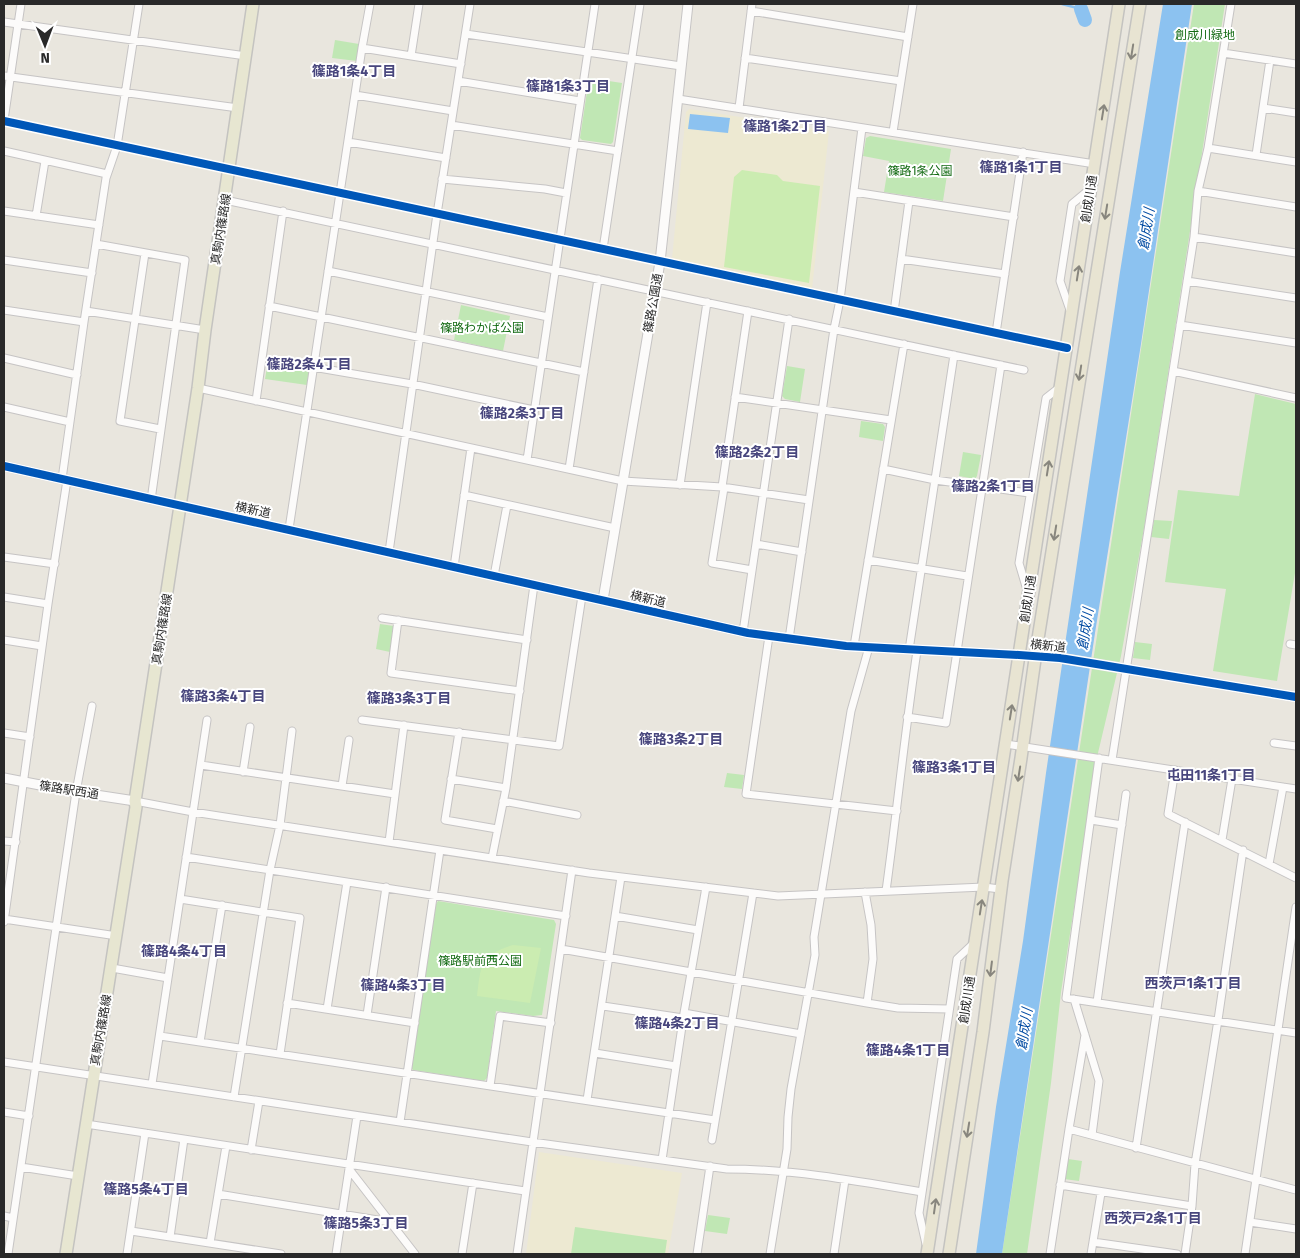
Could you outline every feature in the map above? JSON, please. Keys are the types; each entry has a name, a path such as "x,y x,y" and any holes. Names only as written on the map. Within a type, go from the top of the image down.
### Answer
{"highway":[{"name":"創成川通","path":"928,1253 1119,4"},
{"name":"創成川通","path":"949,1254 984,1032 1000,889 1035,656 1140,4"},
{"path":"962,1028 984,1032"}],"main road":[{"name":"真駒内篠路線","path":"66,1254 117,936 136,807 135,801 171,573 253,4"}],"street":[{"path":"21,4 7,76 4,121 1066,348"},
{"path":"117,936 4,921 6,886 16,842 55,564 70,422 84,322 107,174 116,146 138,4"},
{"path":"289,529 370,4"},
{"path":"411,56 419,4"},
{"path":"389,552 432,244 470,4"},
{"path":"527,460 595,4"},
{"path":"603,249 640,4"},
{"name":"篠路公園通","path":"603,600 660,262 688,4"},
{"path":"893,132 913,4"},
{"path":"1112,760 1194,237 1198,191 1208,148 1231,4"},
{"path":"739,108 751,7 908,37"},
{"path":"4,22 246,56"},
{"path":"466,34 681,66"},
{"path":"362,48 461,64"},
{"path":"1223,53 1296,64"},
{"path":"745,58 901,81"},
{"path":"1256,156 1270,60"},
{"path":"7,76 238,108"},
{"path":"458,81 580,101"},
{"path":"355,95 453,110"},
{"path":"678,99 1095,164"},
{"path":"1263,108 1296,113"},
{"path":"451,125 618,151"},
{"path":"789,639 834,329 840,300 862,128"},
{"path":"348,142 446,158"},
{"path":"1208,148 1296,162"},
{"path":"4,151 107,174"},
{"path":"996,333 1023,152"},
{"path":"36,216 45,161"},
{"path":"442,179 545,189 566,193"},
{"path":"1072,315 1060,281 1072,204 1091,187"},
{"path":"1198,191 1296,207"},
{"path":"854,192 1014,217"},
{"path":"225,200 1024,370"},
{"path":"894,312 909,201"},
{"path":"4,211 99,225"},
{"path":"256,401 283,212"},
{"path":"1194,237 1296,252"},
{"path":"96,244 185,260 151,500"},
{"path":"145,253 120,420 160,429"},
{"path":"901,259 1005,274"},
{"path":"4,260 92,273"},
{"path":"328,271 548,317"},
{"path":"570,469 598,279"},
{"path":"1187,281 1296,298"},
{"path":"680,485 707,302"},
{"path":"270,306 584,372"},
{"path":"4,310 84,322"},
{"path":"86,311 205,330"},
{"path":"748,311 712,563 752,570"},
{"path":"743,632 789,320"},
{"path":"1180,325 1296,343"},
{"path":"854,646 904,344"},
{"path":"886,891 897,811 921,568 954,355"},
{"path":"4,358 77,375"},
{"path":"907,717 946,723 958,653 967,576 1001,365"},
{"path":"313,367 412,384 534,410"},
{"path":"1173,372 1296,398"},
{"path":"1029,596 1018,563 1046,398 1061,387"},
{"path":"198,388 623,481 723,487 809,500"},
{"path":"735,397 891,420"},
{"path":"4,407 70,422"},
{"path":"454,567 471,448"},
{"name":"横新道","path":"4,466 743,632 854,646 1060,658 1296,697"},
{"path":"883,469 935,480 1029,493"},
{"path":"464,495 615,528"},
{"path":"494,576 507,505"},
{"path":"756,544 802,552"},
{"path":"4,557 55,564"},
{"path":"868,560 967,576"},
{"path":"492,858 506,788 534,585"},
{"path":"362,720 559,746 582,596"},
{"path":"4,597 48,604"},
{"path":"382,618 527,640"},
{"path":"398,620 391,673 520,691"},
{"path":"769,636 746,794 897,811"},
{"path":"4,640 42,646"},
{"path":"770,1254 787,1149 791,1089 815,955 814,937 821,894 851,711 869,647"},
{"path":"8,1254 76,792 92,706"},
{"path":"152,1084 207,720"},
{"path":"389,842 404,725"},
{"path":"243,772 250,727"},
{"path":"234,1097 263,911 280,825 292,731"},
{"path":"4,732 30,737"},
{"path":"459,732 445,820 498,830"},
{"path":"342,786 349,740"},
{"path":"1274,743 1296,746"},
{"path":"1006,744 1296,789"},
{"path":"1099,758 1066,998 1296,1033"},
{"path":"201,765 396,794"},
{"path":"1175,770 1168,814 1296,878"},
{"name":"篠路駅西通","path":"4,778 135,801"},
{"path":"1222,840 1232,778"},
{"path":"451,779 506,788"},
{"path":"1269,864 1283,787"},
{"path":"1097,1002 1126,794"},
{"path":"135,801 193,812 572,870 778,896 984,887 1000,889"},
{"path":"503,801 577,815"},
{"path":"1091,820 1122,824"},
{"path":"1136,1148 1185,822"},
{"path":"4,841 16,842"},
{"path":"400,1122 440,850"},
{"path":"1185,1254 1192,1206 1195,1164 1243,850"},
{"path":"186,857 566,916"},
{"path":"517,1254 572,870"},
{"path":"587,1100 621,877"},
{"path":"327,1009 347,882"},
{"path":"367,1015 386,887"},
{"path":"662,1160 706,887"},
{"path":"865,892 871,925 873,959 867,1003"},
{"path":"712,1140 752,893"},
{"path":"180,899 300,918 280,1054"},
{"path":"200,1042 222,905"},
{"path":"1245,1254 1296,907"},
{"path":"616,916 698,930"},
{"path":"928,1253 919,1213 949,1009 957,959 976,941"},
{"path":"561,949 898,1008 949,1009"},
{"path":"112,968 168,978"},
{"path":"1074,999 1099,1081 1092,1135"},
{"path":"288,1003 415,1023"},
{"path":"602,1006 732,1022 801,1034"},
{"path":"490,1086 500,1016 551,1023"},
{"path":"1050,1254 1085,1035"},
{"path":"160,1036 716,1120"},
{"path":"595,1053 676,1066"},
{"path":"4,1062 532,1142 727,1169 756,1169 845,1180 922,1192"},
{"path":"251,1150 259,1100"},
{"path":"4,1112 29,1116"},
{"path":"336,1254 357,1116"},
{"path":"86,1124 350,1167 525,1191"},
{"path":"1069,1129 1296,1190"},
{"path":"127,1254 145,1133"},
{"path":"170,1237 184,1139"},
{"path":"210,1243 226,1146"},
{"path":"697,1254 710,1166"},
{"path":"21,1167 78,1176"},
{"path":"350,1167 415,1254"},
{"path":"834,1254 845,1180"},
{"path":"462,1254 473,1183"},
{"path":"1060,1185 1192,1206"},
{"path":"1091,1254 1101,1193"},
{"path":"218,1194 390,1222"},
{"path":"4,1216 13,1218"},
{"path":"1250,1222 1296,1229"},
{"path":"131,1231 257,1252 281,1254"},
{"path":"1093,1242 1177,1254"}],"shaded area":[{"path":"689,109 829,131 812,289 672,259 686,112"},
{"path":"539,1152 682,1173 668,1254 526,1254"}],"green space":[{"name":"創成川緑地","path":"1194,4 1225,4 1145,523 1121,656 1098,753 1061,992 1051,1083 1027,1254 1002,1254"},
{"path":"335,40 359,44 357,61 332,58"},
{"path":"589,78 622,83 613,142 611,144 582,140 580,138"},
{"name":"篠路1条公園","path":"870,136 951,149 943,201 884,192 889,161 863,156 866,138"},
{"path":"742,170 777,175 783,181 820,186 809,283 724,267 734,177"},
{"name":"篠路わかば公園","path":"461,305 510,316 503,351 454,340"},
{"path":"268,361 310,368 307,385 265,379"},
{"path":"787,366 805,369 800,402 785,399 782,396"},
{"path":"1255,394 1296,404 1296,567 1277,681 1213,671 1226,589 1165,582 1178,490 1239,496"},
{"path":"861,421 883,424 885,427 883,441 859,437"},
{"path":"963,452 981,455 975,479 959,476"},
{"path":"1154,520 1172,521 1169,539 1151,537"},
{"path":"380,624 394,626 390,652 376,649"},
{"path":"1135,642 1152,644 1150,660 1133,658"},
{"path":"727,773 744,775 742,789 724,787"},
{"name":"篠路駅前西公園","path":"438,901 554,920 556,924 542,1015 533,1016 496,1011 487,1078 484,1081 413,1070 411,1067"},
{"path":"513,945 541,948 530,1003 477,996 481,969 488,957"},
{"path":"1068,1159 1082,1161 1079,1181 1064,1179"},
{"path":"708,1215 730,1218 727,1234 705,1231"},
{"path":"575,1227 667,1240 665,1254 571,1254"}],"water":[{"name":"創成川","path":"1163,4 1192,4 1002,1254 976,1254 996,1107 1023,941 1120,272"},
{"path":"690,114 730,118 728,133 688,129"}],"waterway":[{"path":"1062,4 1081,9"},
{"path":"1081,9 1085,20"}],"cycle path":[{"path":"4,121 1067,348"},
{"path":"4,466 748,633 846,646 1060,658 1296,697"}],"district":[{"name":"篠路1条4丁目","path":"354,71"},
{"name":"篠路1条3丁目","path":"568,86"},
{"name":"篠路1条2丁目","path":"785,126"},
{"name":"篠路1条1丁目","path":"1021,167"},
{"name":"篠路2条4丁目","path":"309,364"},
{"name":"篠路2条3丁目","path":"522,413"},
{"name":"篠路2条2丁目","path":"757,452"},
{"name":"篠路2条1丁目","path":"993,486"},
{"name":"篠路3条4丁目","path":"223,696"},
{"name":"篠路3条3丁目","path":"409,698"},
{"name":"篠路3条2丁目","path":"681,739"},
{"name":"篠路3条1丁目","path":"954,767"},
{"name":"屯田11条1丁目","path":"1211,775"},
{"name":"篠路4条4丁目","path":"184,951"},
{"name":"西茨戸1条1丁目","path":"1193,983"},
{"name":"篠路4条3丁目","path":"403,985"},
{"name":"篠路4条2丁目","path":"677,1023"},
{"name":"篠路4条1丁目","path":"908,1050"},
{"name":"篠路5条4丁目","path":"146,1189"},
{"name":"西茨戸2条1丁目","path":"1153,1218"},
{"name":"篠路5条3丁目","path":"366,1223"}]}
